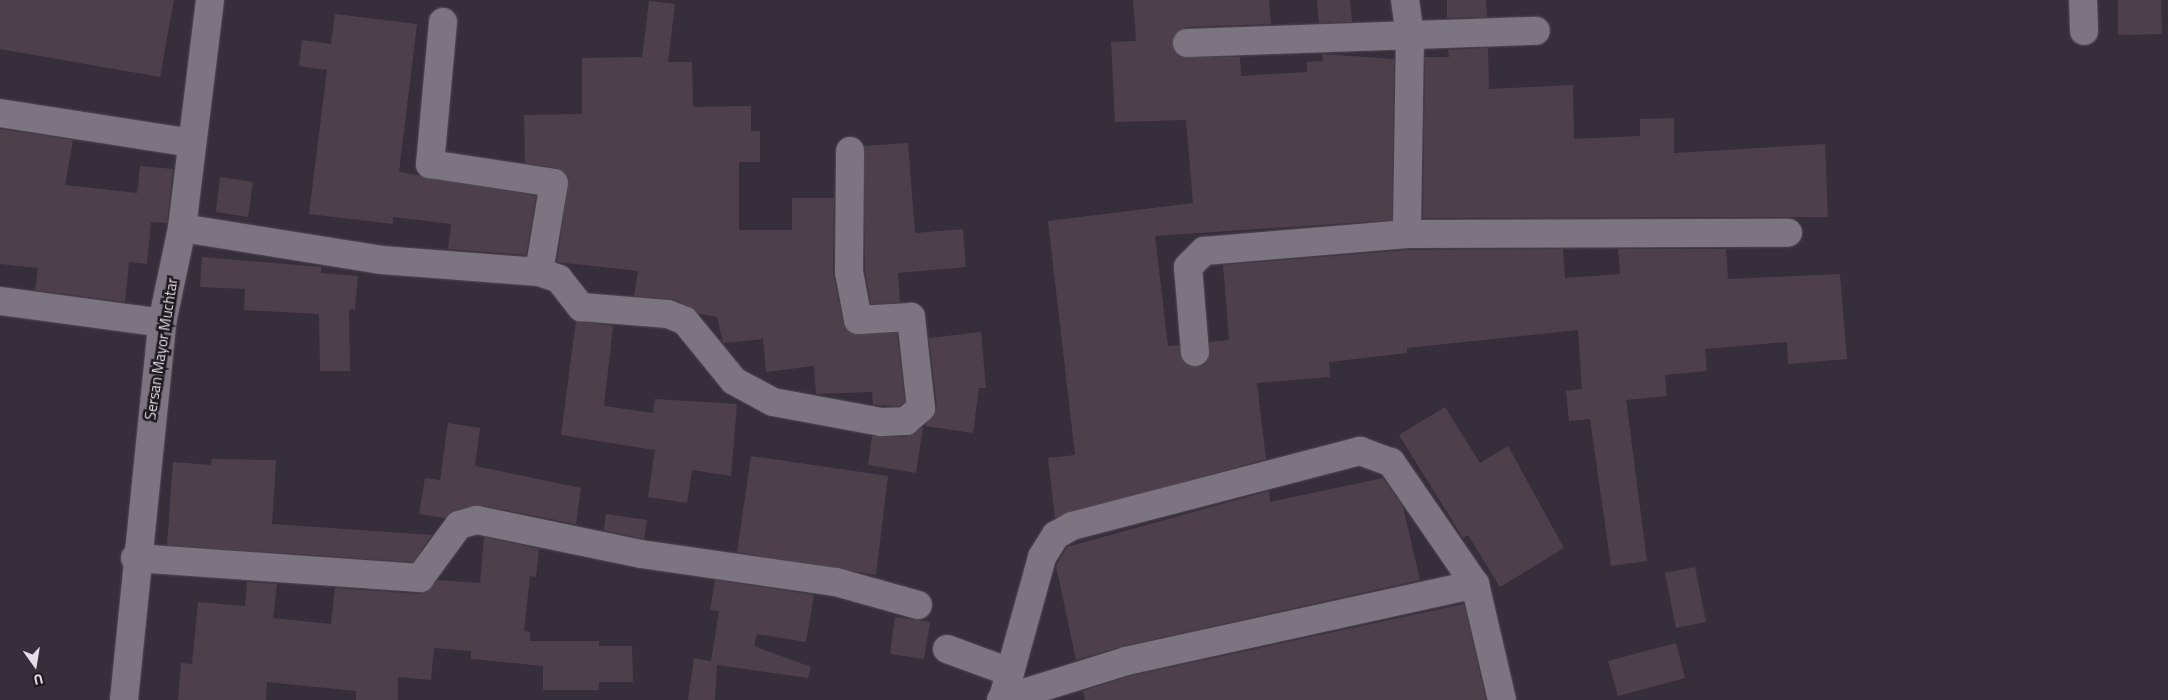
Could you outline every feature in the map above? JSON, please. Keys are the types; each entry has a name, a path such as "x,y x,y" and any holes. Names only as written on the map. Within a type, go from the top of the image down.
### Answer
{"street":[{"name":"Sersan Mayor Muchtar","path":"124,700 135,558 162,323 182,228 210,0"},
{"path":"1406,0 1410,36 1406,234"},
{"path":"2083,0 2084,31"},
{"path":"444,22 430,164 554,183 539,272"},
{"path":"1187,43 1536,31"},
{"path":"0,113 192,143"},
{"path":"182,228 382,260 539,272 559,279 581,307 590,310 668,314 686,320 734,381 773,402 881,422 906,421 921,408 911,317 858,320 849,272 850,150"},
{"path":"1195,352 1188,267 1204,250 1406,234 1788,233"},
{"path":"0,301 162,323"},
{"path":"1002,699 1042,557 1056,535 1072,526 1360,451 1390,462 1475,584 1502,700"},
{"path":"135,558 420,578 459,525 477,520 641,554 836,582 918,604"},
{"path":"1002,699 1126,661 1475,584"},
{"path":"947,649 1010,672"}],"building":[{"path":"0,0 174,0 160,77 0,49"},
{"path":"1133,0 1269,0 1271,24 1186,27 1173,36 1174,51 1180,57 1240,57 1241,76 1307,72 1307,62 1323,61 1322,54 1394,59 1392,220 1155,236 1168,346 1179,345 1188,366 1204,365 1210,342 1229,340 1223,265 1408,250 1563,249 1565,278 1620,274 1618,249 1726,249 1728,279 1840,274 1847,359 1788,364 1787,342 1705,349 1707,371 1665,375 1667,396 1626,400 1647,561 1611,566 1590,419 1569,421 1566,391 1582,389 1578,330 1407,348 1407,353 1329,362 1330,377 1257,383 1266,459 1055,518 1048,458 1075,455 1048,221 1193,203 1186,120 1115,122 1111,42 1136,41"},
{"path":"1317,0 1350,0 1352,22 1319,23"},
{"path":"1447,0 1486,0 1487,17 1447,18"},
{"path":"2118,0 2161,0 2162,34 2118,35"},
{"path":"649,1 675,4 668,62 692,62 693,107 751,106 751,131 760,131 760,162 739,162 739,230 792,230 792,198 834,198 833,272 843,323 852,334 897,333 905,402 900,406 873,405 872,392 816,394 814,366 766,372 763,339 723,343 717,317 700,314 674,299 634,296 638,271 557,262 569,178 557,168 525,163 524,115 582,114 582,58 642,57"},
{"path":"335,14 417,24 399,172 536,196 526,255 448,249 451,224 393,217 393,224 309,214 327,70 299,66 302,40 331,44"},
{"path":"1488,48 1489,89 1573,85 1574,139 1640,136 1640,119 1674,118 1674,153 1825,144 1828,217 1423,218 1425,57 1449,57 1448,50"},
{"path":"0,129 73,140 65,185 137,193 140,166 173,169 167,223 151,222 147,264 129,262 125,302 35,290 38,268 0,264"},
{"path":"908,143 915,233 963,229 966,267 898,273 900,302 871,304 865,271 864,146"},
{"path":"220,177 253,182 248,217 216,212"},
{"path":"202,257 321,267 321,273 358,276 355,309 349,309 350,371 320,371 319,314 244,310 245,289 200,287"},
{"path":"576,321 613,326 604,406 653,413 655,399 737,404 731,476 692,470 687,503 648,497 655,450 561,435"},
{"path":"981,332 986,388 979,388 973,433 925,426 937,407 929,338"},
{"path":"1445,407 1480,463 1508,446 1564,548 1500,587 1468,535 1463,538 1399,435"},
{"path":"448,423 480,428 475,466 581,488 576,524 480,505 455,510 445,518 419,514 425,478 440,480"},
{"path":"923,427 916,473 868,465 872,436 907,437"},
{"path":"751,456 888,476 876,575 737,552"},
{"path":"212,459 276,460 272,524 432,535 413,562 167,545 173,462 211,465"},
{"path":"1383,478 1403,507 1420,580 1123,646 1076,660 1056,566 1067,547 1269,491 1270,502"},
{"path":"606,514 647,520 644,539 604,530"},
{"path":"484,537 539,549 536,577 530,576 524,631 530,632 530,641 599,641 599,646 632,646 633,682 599,682 599,690 543,690 543,666 471,659 471,651 434,648 431,680 398,677 398,700 356,700 356,691 267,682 266,700 178,700 181,663 192,664 198,602 245,606 247,582 277,584 273,618 331,624 335,588 419,594 438,580 480,583"},
{"path":"1695,567 1706,622 1676,628 1665,573"},
{"path":"715,580 814,595 806,642 757,634 754,646 811,667 808,678 717,665 715,700 688,700 694,658 711,661 719,611 710,610"},
{"path":"1464,604 1486,700 1085,700 1083,691 1130,676"},
{"path":"895,617 930,622 924,659 890,654"},
{"path":"1676,643 1685,678 1618,696 1608,661"}]}
